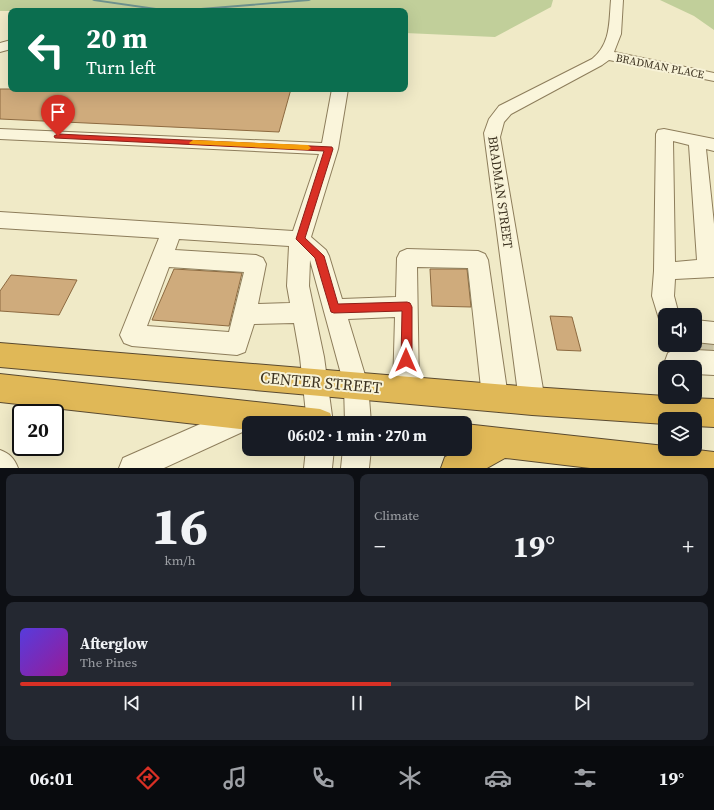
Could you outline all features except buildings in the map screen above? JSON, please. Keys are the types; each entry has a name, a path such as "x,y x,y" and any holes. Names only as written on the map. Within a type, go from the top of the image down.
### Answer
{"highway":[{"name":"CENTER STREET","path":"0,355 532,401 658,404"},
{"path":"0,388 75,398 258,416"},
{"name":"CENTER STREET","path":"683,404 714,413"},
{"path":"472,441 714,467"},
{"path":"456,468 502,444"}],"street":[{"path":"606,55 614,43 617,0"},
{"name":"BRADMAN PLACE","path":"606,55 714,77"},
{"name":"BRADMAN STREET","path":"532,401 492,137 493,127 500,114 505,110 597,62 606,55"},
{"path":"319,416 312,357 298,286 300,239 329,149 339,92"},
{"path":"0,134 329,149"},
{"path":"665,271 711,268 705,143 664,134 664,296 667,308"},
{"path":"0,220 300,239 319,256 356,385 358,416"},
{"path":"162,258 256,264 237,344 132,335 172,231"},
{"path":"406,390 407,258 478,260 495,397"},
{"path":"334,308 407,307"},
{"path":"245,314 303,313"},
{"path":"698,352 714,363"},
{"path":"133,468 249,415"},
{"path":"318,468 319,456"},
{"path":"355,468 356,456"},
{"path":"0,464 4,468"}],"green space":[{"path":"0,0 553,0 551,7 495,37 408,33 408,8 8,8 8,11 0,11"},
{"path":"660,0 714,0 714,30 694,16"}],"waterway":[{"path":"94,0 149,8"},
{"path":"213,8 309,0"}],"tunnel":[{"path":"702,342 714,343"}],"slow traffic":[{"path":"193,143 308,148"}],"route":[{"path":"58,136 329,149 300,239 319,256 334,308 407,307 406,360"}]}
